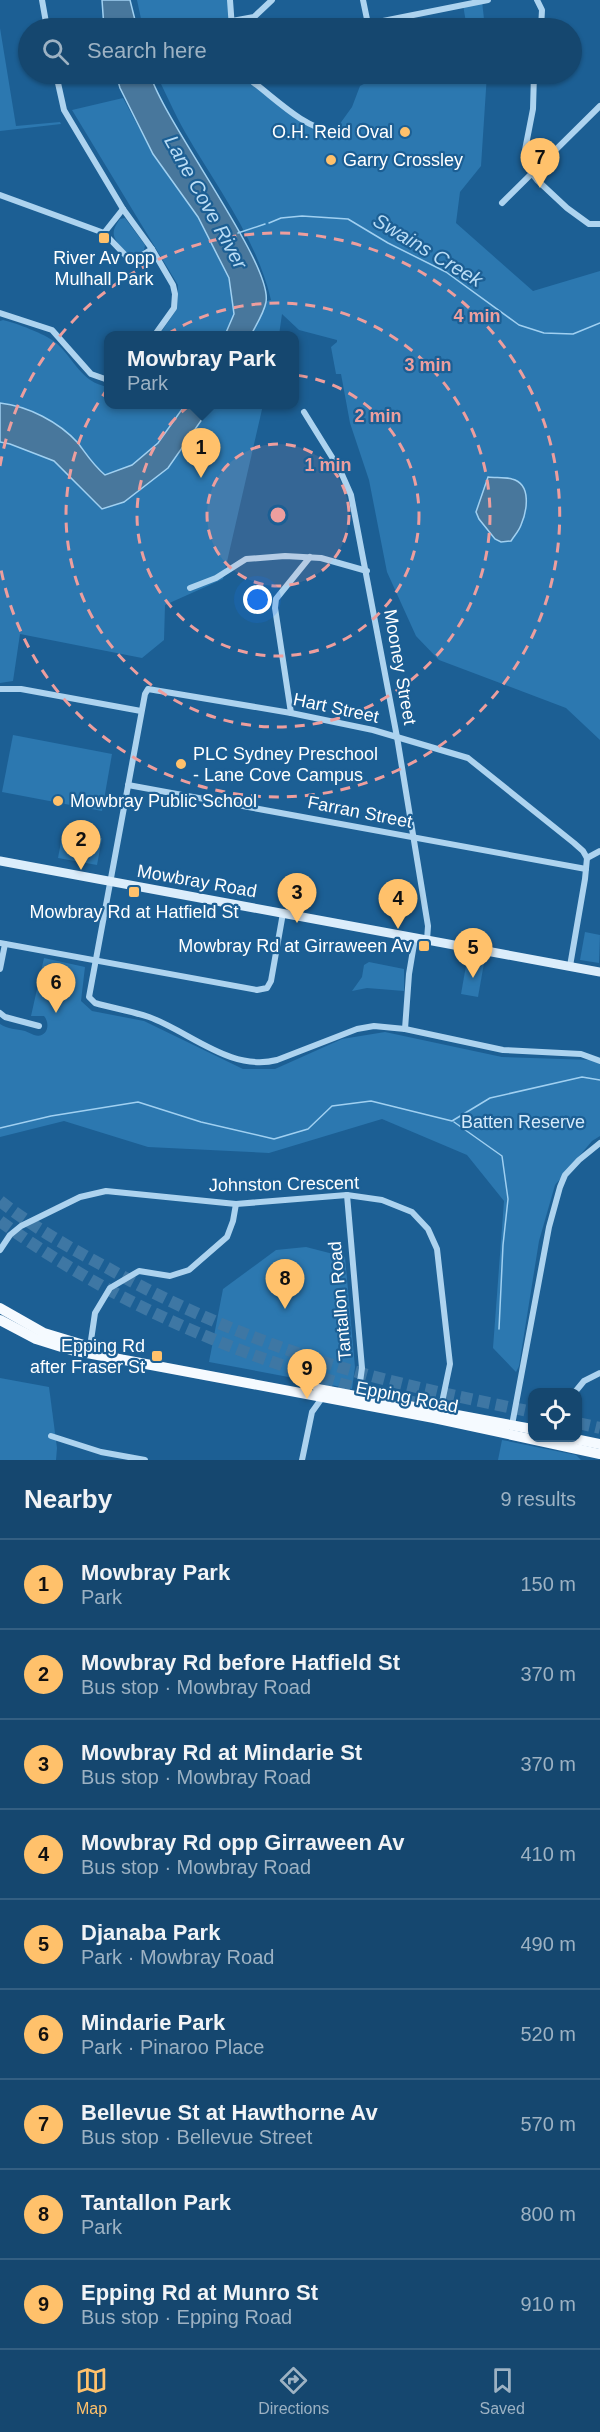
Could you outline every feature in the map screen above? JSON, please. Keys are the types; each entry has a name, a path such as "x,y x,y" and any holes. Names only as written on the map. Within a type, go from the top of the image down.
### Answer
{"main road":[{"name":"Mowbray Road","path":"0,861 600,972"},
{"name":"Epping Road","path":"0,1308 44,1333 90,1347 357,1400 600,1454"},
{"name":"Epping Road","path":"0,1320 36,1339 71,1350 322,1397 440,1412 528,1428"},
{"path":"582,1440 600,1444"},
{"path":"581,1449 588,1454 590,1460"}],"street":[{"path":"42,0 46,18"},
{"path":"230,0 231,18"},
{"path":"251,18 272,0"},
{"path":"363,0 365,18"},
{"path":"404,18 488,0"},
{"path":"537,0 542,10 542,18"},
{"path":"58,84 64,110 123,209 152,249 176,294 174,308 158,331"},
{"path":"256,84 320,130 334,132"},
{"path":"534,84 533,109 524,159 531,174 567,208 587,222 600,224"},
{"path":"502,203 600,105"},
{"path":"0,195 104,233 129,259 136,259 152,249"},
{"path":"104,233 123,209"},
{"path":"0,313 52,330 91,374 104,379"},
{"name":"Mooney Street","path":"304,412 340,470 351,495 397,736 428,926 428,940"},
{"path":"190,588 216,578 246,559 285,556 321,558 367,571"},
{"path":"291,713 275,608 276,599 310,557"},
{"path":"0,689 21,689 141,711 95,959 89,998 94,1003 149,1017 246,1063 267,1063 278,1060 357,1029 374,1026 405,1029 503,1050 581,1054 600,1061"},
{"name":"Hart Street","path":"141,711 148,689 291,713 397,736 468,758 584,851 587,858"},
{"name":"Farran Street","path":"128,785 586,869"},
{"path":"570,966 587,858 600,851"},
{"path":"0,969 2,943 257,990 267,988 271,981 284,913"},
{"path":"405,1029 409,974 415,938"},
{"path":"0,1013 5,1017 39,1026"},
{"path":"512,1425 549,1227 560,1187 566,1175 579,1160 600,1143"},
{"name":"Johnston Crescent","path":"0,1250 15,1230 80,1197 106,1191 236,1204 347,1195 382,1200 412,1212 428,1229 439,1259 450,1364 440,1412"},
{"name":"Tantallon Road","path":"347,1195 362,1368 357,1400"},
{"path":"90,1347 95,1313 110,1288 139,1271 170,1276 189,1270 227,1237 236,1204"},
{"path":"578,1388 584,1381 600,1373"},
{"path":"303,1460 312,1412 322,1397"},
{"path":"51,1436 101,1452 145,1460"}],"green space":[{"path":"137,0 230,0 231,18 141,18"},
{"path":"482,1 484,18 465,18 463,5"},
{"path":"0,28 16,126 60,122 61,124 0,131"},
{"path":"161,84 256,84 304,120 334,132 352,107 360,86 364,84 486,84 481,166 460,192 456,223 533,291 600,271 600,740 566,708 439,660 416,636 387,572 369,480 350,423 341,374 336,374 331,347 337,340 299,330 282,314 280,331 253,331 267,301 271,300 265,277 246,234 177,118"},
{"path":"123,98 153,154 198,217 229,278 234,314 227,331 162,331 177,309 178,285 72,110"},
{"path":"125,218 145,245 144,251 136,256 125,254 114,237 116,224 120,219"},
{"path":"0,321 30,329 55,342 84,375 104,386 104,409 182,409 158,443 132,465 105,475 93,465 77,442 13,405 0,403"},
{"path":"209,409 262,409 223,579 165,605 164,640 142,658 20,634 13,681 0,683 0,442 54,461 102,509 191,437"},
{"path":"13,735 112,754 102,811 2,792"},
{"path":"63,831 102,838 97,865 58,858"},
{"path":"585,932 600,935 599,963 580,960"},
{"name":"Batten Reserve","path":"44,958 85,967 81,1001 92,1011 144,1021 243,1069 275,1069 342,1039 385,1032 502,1057 592,1060 600,1064 600,1136 592,1141 555,1185 539,1241 519,1366 516,1372 493,1348 504,1201 467,1155 382,1119 269,1153 148,1147 64,1121 0,1137 0,1024 38,1036 47,1030 44,1016 31,1016"},
{"path":"467,960 484,963 478,997 461,994"},
{"path":"369,962 404,969 404,991 367,988 352,991 362,977 364,965"},
{"path":"306,1247 345,1257 355,1367 352,1389 209,1362 223,1289 276,1250"},
{"path":"0,1378 49,1387 57,1448 56,1460 0,1460"},
{"path":"502,1440 576,1455 581,1460 498,1460"}],"water":[{"path":"102,0 130,0 134,18 103,18"},
{"name":"Lane Cove River","path":"119,84 154,84 175,125 253,257 264,283 266,302 253,331 227,331 234,314 229,278 198,217 153,154"},
{"path":"0,403 32,411 70,435 105,475 132,465 158,443 182,409 209,409 168,468 124,502 102,509 54,461 0,442"},
{"path":"488,477 512,479 523,486 526,506 519,529 511,541 501,542 495,539 476,512"}],"waterway":[{"name":"Swains Creek","path":"269,223 281,218 302,216 348,219 388,243 446,272 519,325 544,333 573,334 600,323"},
{"name":"Swains Creek","path":"238,233 265,224"},
{"path":"0,1128 51,1116 138,1102 201,1122 274,1139 308,1129 332,1106 371,1101 452,1121 490,1098 582,1077 600,1080"},
{"path":"454,1122 502,1156 508,1199 503,1245 499,1329"}],"tunnel":[{"path":"0,1201 50,1236 127,1279 197,1314 245,1334 353,1371 528,1411"},
{"path":"0,1221 96,1283 199,1333 252,1355 307,1373 417,1403"},
{"path":"582,1424 600,1428"}],"place":[{"name":"O.H. Reid Oval","path":"405,132"},
{"name":"Garry Crossley","path":"331,160"},
{"name":"Bellevue St at Hawthorne Av","path":"540,188"},
{"name":"River Av opp Mulhall Park","path":"104,238"},
{"name":"Mowbray Park","path":"201,478"},
{"name":"PLC Sydney Preschool - Lane Cove Campus","path":"181,764"},
{"name":"Mowbray Public School","path":"58,801"},
{"name":"Mowbray Rd before Hatfield St","path":"81,870"},
{"name":"Mowbray Rd at Hatfield St","path":"134,892"},
{"name":"Mowbray Rd at Mindarie St","path":"297,923"},
{"name":"Mowbray Rd opp Girraween Av","path":"398,929"},
{"name":"Mowbray Rd at Girraween Av","path":"424,946"},
{"name":"Djanaba Park","path":"473,978"},
{"name":"Mindarie Park","path":"56,1013"},
{"name":"Tantallon Park","path":"285,1309"},
{"name":"Epping Rd after Fraser St","path":"157,1356"},
{"name":"Epping Rd at Munro St","path":"307,1399"}]}
